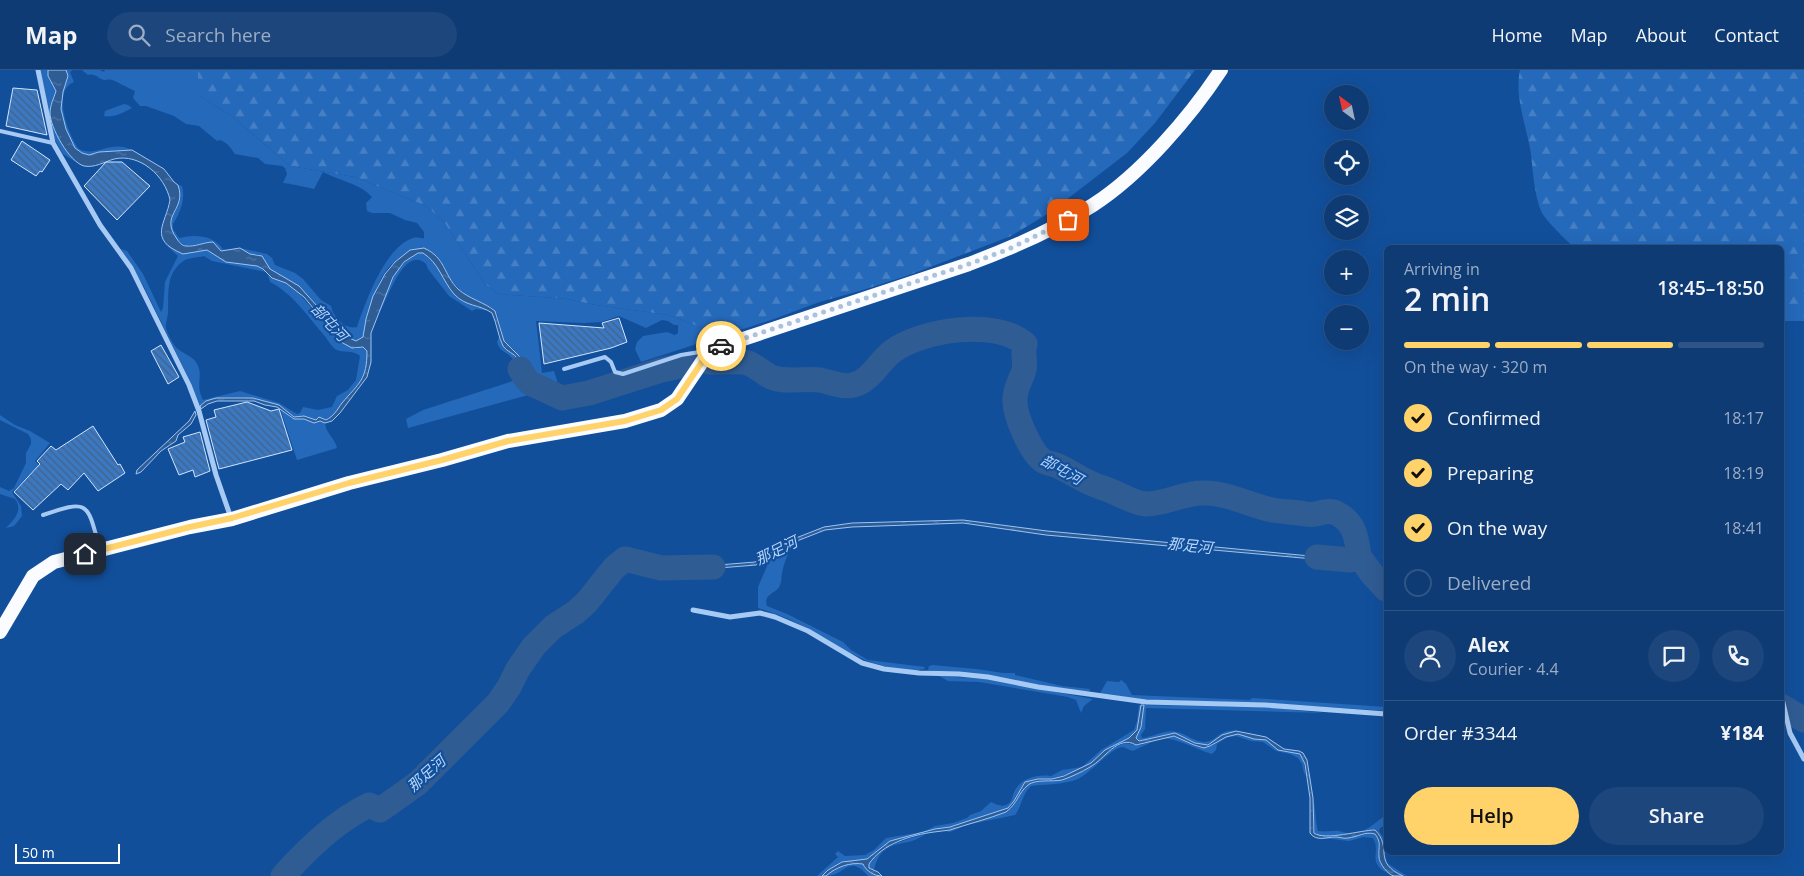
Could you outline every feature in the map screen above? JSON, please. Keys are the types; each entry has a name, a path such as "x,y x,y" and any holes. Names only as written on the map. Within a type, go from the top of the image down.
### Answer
{"highway":[{"path":"0,632 33,576 54,562 180,529 232,518 349,483 442,460 508,441 625,421 661,410 677,399 710,350 1009,249 1068,220 1095,204 1149,159 1191,110 1221,70"}],"street":[{"path":"38,70 54,144 100,225 136,276 189,385 199,411 216,475 232,518"},
{"path":"693,610 730,617 760,613 775,617 808,631 862,663 884,670 919,674 959,674 988,677 1038,687 1146,702 1265,705 1384,714"},
{"path":"1784,707 1790,733 1804,759"}],"lane":[{"path":"0,131 54,144"},
{"path":"564,369 605,358 611,362 615,372 622,374 681,355 710,350"},
{"path":"43,515 69,506 78,505 86,509 91,516 100,551"}],"green space":[{"path":"40,70 48,70 49,79 56,91 51,116 56,135 76,162 63,154 54,138"},
{"path":"66,70 73,70 70,72 74,82 67,87 64,94 64,114 79,149 92,151 117,146 132,150 99,152 89,155 75,148 66,129 61,109 63,92 68,76"},
{"path":"82,70 100,70 104,72 105,70 198,70 198,95 233,117 290,166 355,177 426,206 444,222 485,284 498,294 567,299 669,315 705,329 721,327 822,301 774,319 641,362 635,349 637,342 643,336 667,332 675,335 678,333 678,325 662,320 646,328 619,316 601,322 536,321 542,373 554,371 559,387 545,389 530,382 527,378 524,373 523,363 513,349 504,341 497,314 492,308 469,297 460,290 451,280 441,261 429,250 402,257 386,271 375,292 363,337 356,341 343,335 299,286 270,269 264,259 258,254 250,254 240,248 267,254 272,258 275,265 295,273 303,279 321,300 331,306 340,322 348,327 357,327 371,290 385,263 403,243 416,237 424,238 424,232 417,223 390,213 372,213 367,211 366,203 372,197 356,185 323,172 314,189 283,183 287,174 282,166 265,164 258,158 235,154 227,144 220,140 217,141 199,126 186,124 174,116 146,106 140,106 133,98 135,91 113,80 104,80 94,75 88,75"},
{"path":"198,70 1195,70 1155,123 1127,153 1049,213 1011,236 912,274 863,290 776,314 705,329 669,315 567,299 498,294 485,284 444,222 426,206 355,177 290,166 233,117 198,95"},
{"path":"1520,70 1804,70 1804,321 1784,321 1784,245 1572,245 1547,220 1541,211 1534,183 1531,154 1520,101"},
{"path":"124,104 132,108 114,116 104,116 105,111"},
{"path":"178,185 182,186 183,201 173,224 173,229 179,238 197,236 209,238 223,249 227,249 220,250 216,245 200,244 186,246 178,242 169,223 180,198"},
{"path":"162,238 177,251 207,250 226,262 257,266 266,272 212,261 204,256 184,260 170,279 166,328 175,346 196,362 200,374 199,385 203,400 240,391 279,403 297,414 300,413 303,407 318,410 332,407 337,396 348,390 356,380 360,356 335,349 299,305 286,292 270,282 268,275 296,290 341,342 355,349 363,347 367,351 367,367 363,378 333,416 326,420 319,417 316,420 308,417 294,417 279,405 253,398 206,401 200,406 144,287 121,249 127,251 143,274 161,312 165,282 178,256 166,245"},
{"path":"418,253 423,253 434,263 452,291 459,298 467,303 491,311 476,309 472,311 449,296 426,264 418,260 411,262 397,277 379,313 397,271"},
{"path":"499,337 503,345 518,360 522,378 532,386 543,391 408,428 406,419 423,410 519,379 514,361 498,345"},
{"path":"280,408 291,418 304,418 316,423 320,421 325,423 337,448 297,460"},
{"path":"0,415 50,443 35,461 39,465 12,492 21,506 22,516 14,526 6,528 15,518 18,507 15,499 0,494 0,487 9,491 14,488 26,463 26,453 31,444 31,439 28,434 0,420"},
{"path":"797,541 786,560 780,585 767,598 767,606 843,642 851,650 868,660 925,667 924,669 907,670 865,660 799,624 758,608 758,587 767,566 768,558"},
{"path":"1354,561 1363,563 1370,574 1384,588 1384,595 1363,575"},
{"path":"929,666 1015,673 1015,675 1062,686 1090,689 1089,692 928,670"},
{"path":"939,676 987,679 1093,699 1084,706 1081,713 1076,700 1068,697 979,682 948,681"},
{"path":"1121,680 1126,684 1132,695 1250,700 1252,698 1384,707 1384,711 1266,703 1146,700 1100,693 1107,681 1119,682"},
{"path":"1139,705 1141,705 1137,730 1129,738 1105,750 1092,763 1080,770 1052,779 1028,781 1023,785 1008,808 950,827 890,841 867,859 842,862 821,876 817,876 838,857 835,854 838,851 845,856 865,855 874,850 886,838 923,832 935,826 953,823 981,811 991,802 1006,805 1011,801 1017,787 1025,780 1040,776 1051,776 1062,770 1082,767 1101,750 1134,730"},
{"path":"1144,705 1264,707 1324,713 1146,708 1145,729 1141,735 1142,738 1173,731 1207,742 1225,732 1236,731 1222,735 1208,745 1195,743 1175,733 1137,741"},
{"path":"1238,734 1258,740 1266,740 1278,750 1300,754 1303,759 1306,776 1298,758 1276,751 1263,742 1251,741 1236,736 1228,737 1217,744 1216,750 1212,754 1181,742 1162,738 1175,736 1197,747 1205,748 1229,736"},
{"path":"1158,739 1133,751 1123,747 1118,748 1078,779 1031,786 1015,815 966,825 950,832 945,831 1006,812 1024,788 1031,783 1080,773 1106,753 1123,744 1138,745"},
{"path":"1313,798 1318,831 1359,832 1347,835 1320,836 1315,834"},
{"path":"1384,817 1384,826 1379,831 1384,838 1384,853 1379,834 1365,830 1360,831 1369,828"},
{"path":"1373,833 1378,839 1380,844 1379,859 1390,874 1382,870 1376,862 1376,848 1373,838 1363,837 1349,841 1323,838 1345,838"},
{"path":"926,834 913,841 890,847 879,857 874,870 869,868 870,861 883,850 896,843"},
{"path":"1385,855 1387,863 1407,876 1392,872 1388,867"},
{"path":"858,863 863,864 868,871 877,876 868,876 856,866 851,866 833,875 826,876 840,867"}],"water":[{"path":"48,70 66,70 68,76 63,92 61,109 66,129 75,148 89,155 99,152 132,150 164,169 178,185 179,201 171,224 172,231 182,245 189,246 213,242 221,251 240,248 250,254 262,256 270,269 299,286 343,335 356,341 363,337 373,296 385,274 395,262 410,250 424,248 440,261 458,289 495,311 504,341 522,359 522,370 526,378 549,390 536,388 522,378 519,372 519,361 503,346 492,313 463,301 454,294 433,262 423,253 418,253 404,262 393,277 371,333 371,362 367,377 332,421 314,423 304,419 294,419 277,407 254,401 217,401 201,409 200,406 206,401 216,398 253,398 279,405 294,417 304,416 316,420 319,417 326,420 335,413 364,375 367,351 363,347 352,348 341,342 304,297 286,283 272,278 263,269 257,266 226,262 207,250 183,254 165,243 162,237 162,230 170,200 163,183 150,168 133,160 124,158 114,159 96,165 84,166 72,158 61,143 53,127 50,113 56,91 48,76"},
{"path":"195,411 196,415 191,424 178,435 176,441 161,451 141,472 136,474 137,470 189,421"},
{"path":"963,520 1047,531 1352,560 1347,562 1046,535 963,523 852,527 825,530 797,541 756,565 694,570 679,570 678,566 694,567 755,562 796,538 824,527 852,523"},
{"path":"1141,705 1144,705 1141,727 1136,738 1139,741 1175,733 1195,743 1208,745 1222,735 1236,731 1266,737 1284,749 1303,753 1307,760 1313,798 1314,833 1334,836 1375,830 1383,843 1385,860 1388,865 1403,876 1392,875 1382,865 1379,859 1379,843 1375,834 1371,833 1346,838 1318,838 1312,836 1310,833 1310,798 1305,764 1300,754 1278,750 1266,740 1254,739 1238,734 1226,737 1204,748 1174,736 1136,745 1129,742 1117,745 1095,764 1073,776 1062,780 1031,783 1006,812 950,830 916,835 889,846 881,851 869,864 869,868 882,876 868,871 863,864 853,864 843,866 826,876 822,876 842,862 867,859 890,841 950,827 1008,808 1025,782 1064,776 1091,763 1105,750 1129,738 1137,730"}],"building":[{"path":"13,88 37,90 47,135 6,126"},
{"path":"22,141 50,160 42,172 40,171 36,176 11,160"},
{"path":"106,162 122,162 150,186 117,220 84,186"},
{"path":"619,318 627,342 611,348 544,364 539,323 604,328 602,323"},
{"path":"161,345 179,377 168,384 151,351"},
{"path":"247,402 271,411 279,409 292,450 219,469 206,420 216,417 214,410"},
{"path":"93,426 125,473 98,491 84,473 68,490 61,484 33,510 14,492 40,464 37,461 51,446 56,450"},
{"path":"200,432 210,471 195,477 193,470 179,475 168,449 185,442 183,437"}],"waterway":[{"name":"部屯河","path":"710,362 744,362 751,364 776,379 820,380 849,386 865,379 893,351 922,337 959,330 978,329 996,331 1012,336 1025,344 1025,364 1016,391 1015,406 1028,441 1037,455 1047,463 1056,465 1090,483 1130,500 1146,504 1153,504 1195,493 1211,493 1276,511 1310,515 1334,512 1344,518 1352,527 1359,556"},
{"name":"部屯河","path":"520,369 530,383 562,398 589,393 661,370 690,364"},
{"name":"那足河","path":"1317,557 1350,560 1359,556 1384,587"},
{"name":"那足河","path":"283,876 312,846 345,819 369,805 380,810 418,783 498,703 534,646 553,627 576,612 587,602 614,568 625,559 661,568 713,567"},
{"name":"那足河","path":"1784,708 1804,720"}],"way so far":[{"path":"721,346 969,264 1009,249 1068,220"}],"route":[{"path":"85,554 232,518 349,483 442,460 508,441 586,426 625,421 661,410 677,399 710,350 721,346"}]}
